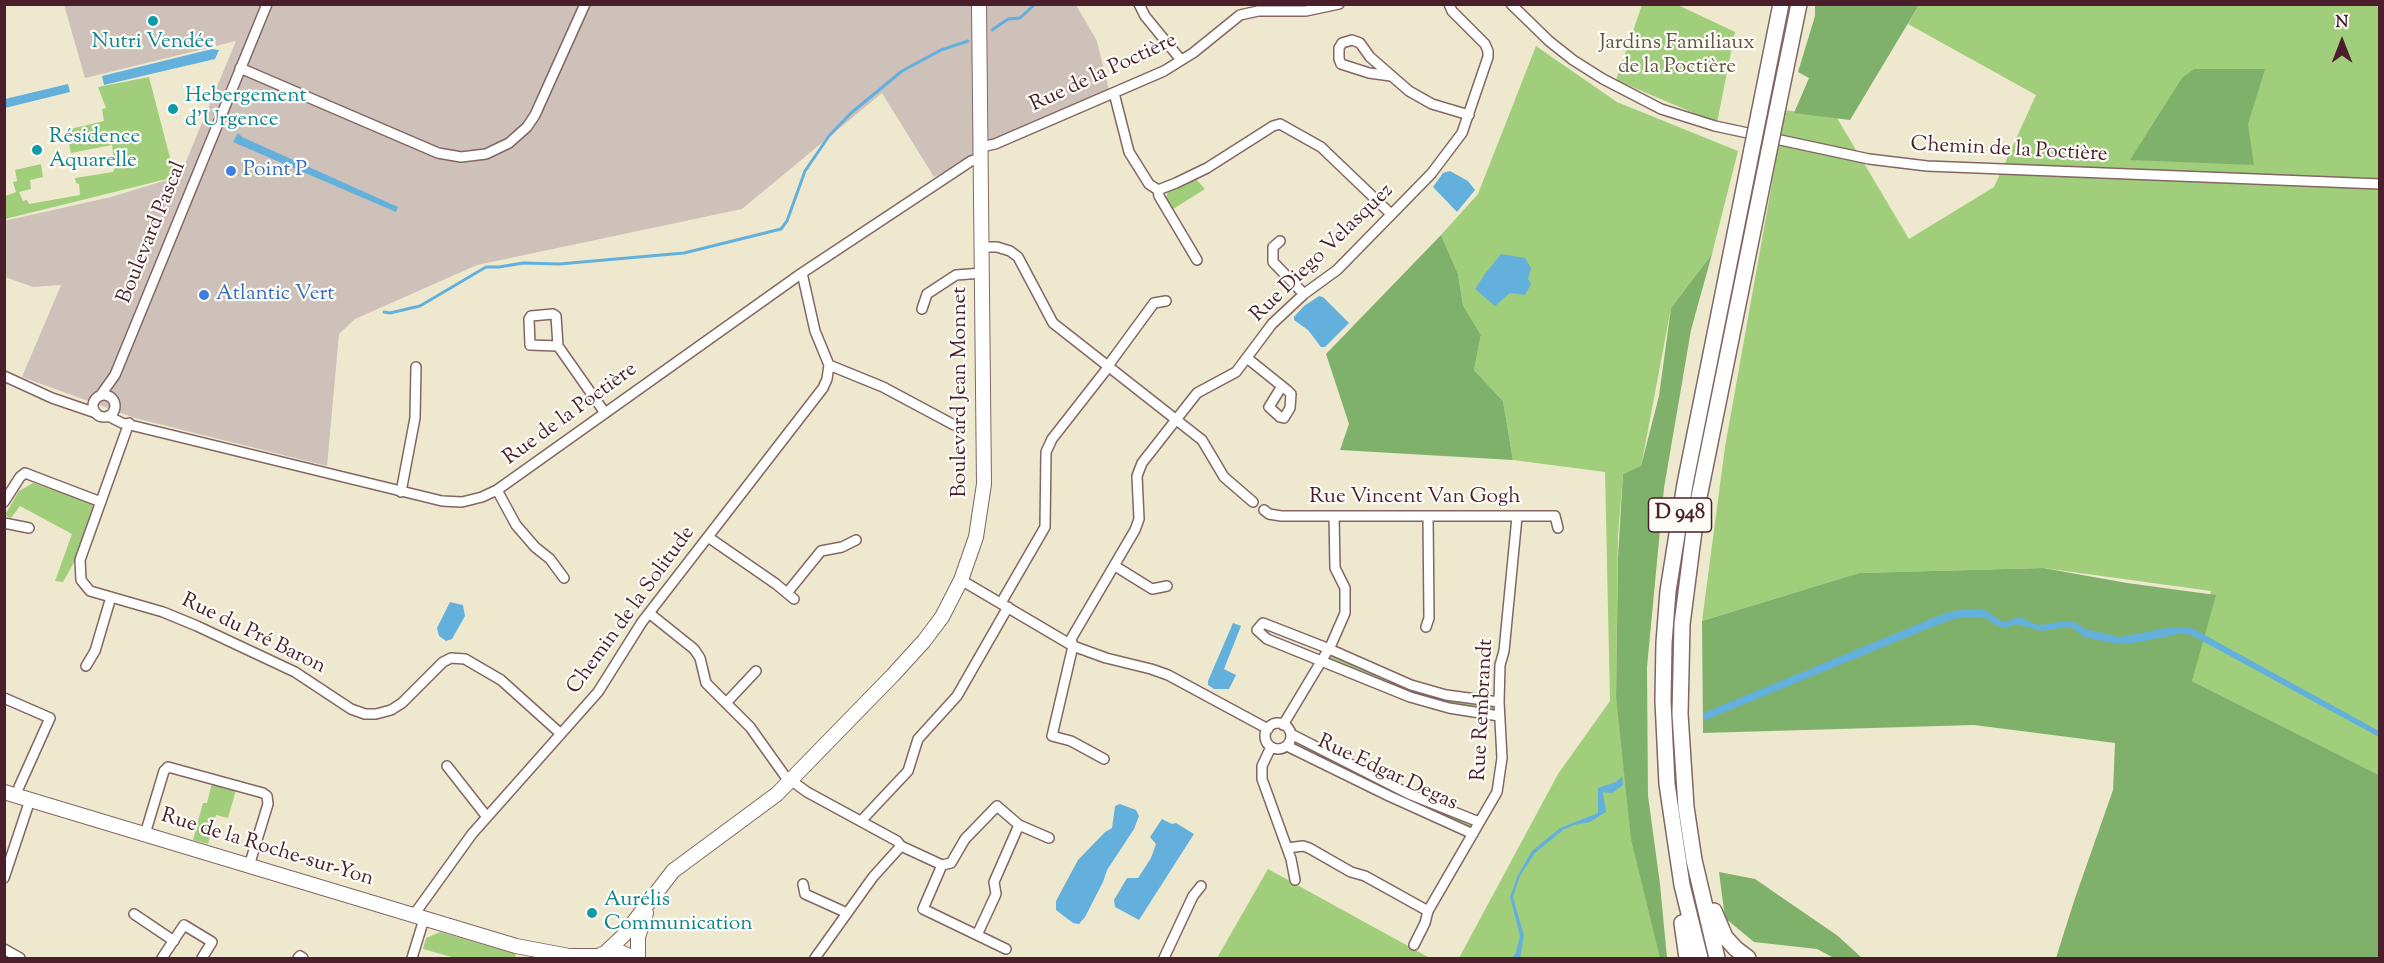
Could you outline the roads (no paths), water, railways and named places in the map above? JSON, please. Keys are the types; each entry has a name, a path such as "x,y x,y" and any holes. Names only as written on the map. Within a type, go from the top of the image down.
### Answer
{"highway":[{"name":"D 948","path":"1700,958 1682,885 1671,815 1665,750 1663,660 1668,591 1685,484 1781,4"},
{"name":"D 948","path":"1717,958 1691,839 1683,771 1680,653 1685,590 1697,507 1799,4"},
{"path":"1691,839 1719,926 1730,944 1748,958"},
{"path":"1682,885 1683,929 1687,958"}],"main road":[{"name":"Boulevard Jean Monnet","path":"600,956 623,936 673,871 747,817 790,780 924,641 942,617 962,580 976,537 984,484 979,4"},
{"name":"Rue de la Roche-sur-Yon","path":"4,792 516,946 545,958"},
{"name":"Boulevard Jean Monnet","path":"636,958 638,937 651,900"},
{"name":"Rue de la Roche-sur-Yon","path":"516,946 569,956 600,956 620,952 636,958"}],"street":[{"name":"Boulevard Pascal","path":"98,398 115,375 267,4"},
{"path":"240,68 438,153 461,157 486,154 510,143 527,127 535,115 585,4"},
{"path":"1139,4 1145,16 1182,60"},
{"name":"Rue de la Poctière","path":"4,376 66,404 108,416 122,423 442,501 462,502 482,498 497,490 802,273 976,158 981,152 1164,71 1182,60 1240,15 1258,11 1306,12 1339,4"},
{"name":"Rue Diego Velasquez","path":"1104,759 1071,741 1052,736 1073,646 1071,639 1115,566 1139,519 1137,476 1142,462 1197,393 1236,372 1272,324 1304,294 1338,270 1431,174 1462,133 1488,57 1488,51 1485,44 1452,11 1449,4"},
{"name":"Chemin de la Poctière","path":"1511,4 1549,41 1573,60 1646,103 1715,126 1897,164 2379,184"},
{"path":"1391,76 1369,73 1341,64 1339,48 1342,43 1352,40 1360,43 1370,57 1409,92 1432,104 1469,116"},
{"path":"1114,93 1129,152 1149,184 1158,190 1159,196 1197,260"},
{"path":"1158,190 1207,168 1273,126 1280,124 1321,147 1391,214"},
{"path":"1280,241 1273,247 1273,262 1304,294"},
{"path":"982,247 997,247 1018,256 1053,323 1202,440 1224,477 1253,502"},
{"path":"802,273 815,330 829,365 883,387 954,425"},
{"path":"922,309 927,294 956,275 982,273"},
{"path":"861,821 908,771 918,739 957,696 1046,527 1046,452 1052,439 1154,303 1166,301"},
{"path":"558,346 530,345 529,319 531,316 554,314 556,316 558,346 605,413"},
{"path":"1247,358 1282,386"},
{"name":"Chemin de la Solitude","path":"412,958 419,917 472,834 598,692 649,614 823,388 829,365"},
{"path":"401,492 415,418 416,367"},
{"name":"Boulevard Pascal","path":"115,375 115,402"},
{"path":"66,404 110,396 129,423"},
{"path":"96,413 93,405 98,398"},
{"path":"108,416 113,412 115,402"},
{"name":"Rue du Pré Baron","path":"129,423 80,561 81,580 90,591 163,612 296,672 351,709 365,714 391,710 402,703 443,662 451,658 465,659 501,680 561,734"},
{"path":"4,502 25,473 101,502"},
{"path":"497,490 516,525 535,547 550,559 564,578"},
{"name":"Rue Vincent Van Gogh","path":"1264,510 1269,514 1281,516 1555,516 1558,528"},
{"path":"1283,725 1319,661 1331,645 1345,613 1345,588 1335,568 1334,516"},
{"path":"1425,627 1429,618 1428,516"},
{"name":"Rue Rembrandt","path":"1414,945 1428,911 1497,792 1500,780 1502,758 1499,716 1500,665 1504,651 1517,517"},
{"path":"4,523 29,528"},
{"path":"708,537 790,596 822,551 842,547 856,540"},
{"path":"1115,566 1152,589 1167,586"},
{"path":"962,580 1073,646 1106,658 1168,675 1268,729"},
{"path":"86,666 94,651 111,597"},
{"path":"649,614 694,649 700,658 706,683 750,727 784,776 901,846 942,865 951,864 965,839 998,806 1019,825 1049,838"},
{"path":"1499,702 1446,695 1410,685 1327,648 1263,623 1257,630 1267,639 1419,700 1449,708 1499,716"},
{"path":"726,704 756,671"},
{"path":"4,698 50,718 19,787"},
{"path":"1271,747 1279,749 1287,746 1291,734 1283,725 1274,724 1268,729 1266,736 1271,747 1262,766 1262,779 1287,848 1295,880"},
{"name":"Rue Edgar Degas","path":"1291,734 1476,828"},
{"name":"Rue Edgar Degas","path":"1287,746 1389,796 1476,828"},
{"path":"447,766 487,817"},
{"path":"145,834 164,771 168,767 263,793 267,796 268,804 249,866"},
{"path":"4,878 30,801"},
{"path":"977,935 996,894 994,882 1019,825"},
{"path":"814,958 873,877 901,846"},
{"path":"1287,848 1303,846 1309,848 1428,911"},
{"path":"942,865 923,909 1006,949"},
{"path":"803,884 805,894 847,913"},
{"path":"1164,958 1193,896 1201,886"},
{"path":"134,914 174,941"},
{"path":"165,957 184,925 212,942 202,958"},
{"path":"4,950 20,958"},
{"path":"298,958 300,956 303,958"}],"water":[{"path":"212,49 219,50 215,59 104,85 102,76"},
{"path":"68,84 70,92 5,108 5,99"},
{"path":"238,133 242,137 398,207 396,212 233,142"},
{"path":"1450,171 1468,181 1475,190 1457,212 1433,187 1443,173"},
{"path":"1501,254 1525,258 1531,268 1528,279 1531,284 1525,295 1510,293 1495,306 1475,289"},
{"path":"1319,296 1323,297 1349,323 1325,347 1321,347 1308,330 1294,320 1304,306"},
{"path":"450,602 463,605 465,616 452,639 446,641 439,636 437,628"},
{"path":"1963,609 1985,610 2006,622 2015,618 2023,618 2034,624 2043,625 2064,621 2074,622 2085,629 2120,637 2167,628 2192,628 2379,731 2379,737 2193,636 2183,633 2120,644 2083,636 2073,628 2042,631 2016,624 2007,628 1997,626 1984,617 1964,617 1947,621 1703,721 1703,713 1945,613"},
{"path":"1233,623 1241,626 1224,669 1236,675 1229,689 1214,689 1208,685 1208,681"},
{"path":"1622,776 1623,785 1612,793 1603,792 1606,812 1590,822 1563,830 1535,853 1520,876 1513,897 1524,936 1520,958 1512,958 1516,953 1520,936 1510,897 1518,875 1532,851 1560,828 1598,813 1598,788 1616,782"},
{"path":"1120,804 1136,810 1139,816 1134,829 1107,870 1085,917 1079,924 1073,923 1056,910 1056,901 1078,860 1105,832 1112,828 1115,806"},
{"path":"1162,819 1172,824 1176,823 1194,834 1139,920 1115,907 1114,900 1127,878 1138,878 1151,858 1156,844 1150,837"}],"waterway":[{"path":"992,30 1008,19 1020,18 1035,4"},
{"path":"384,312 390,313 420,306 486,267 523,263 559,264 684,253 781,229 787,221 805,171 829,136 851,113 902,71 941,50 968,41"}],"place":[{"name":"Nutri Vendée","path":"153,21"},
{"name":"Hebergement d'Urgence","path":"173,109"},
{"name":"Résidence Aquarelle","path":"37,150"},
{"name":"Point P","path":"231,171"},
{"name":"Atlantic Vert","path":"204,295"},
{"name":"Aurélis Communication","path":"592,913"}],"park label":[{"name":"Jardins Familiaux de la Poctière","path":"1677,56"}]}
